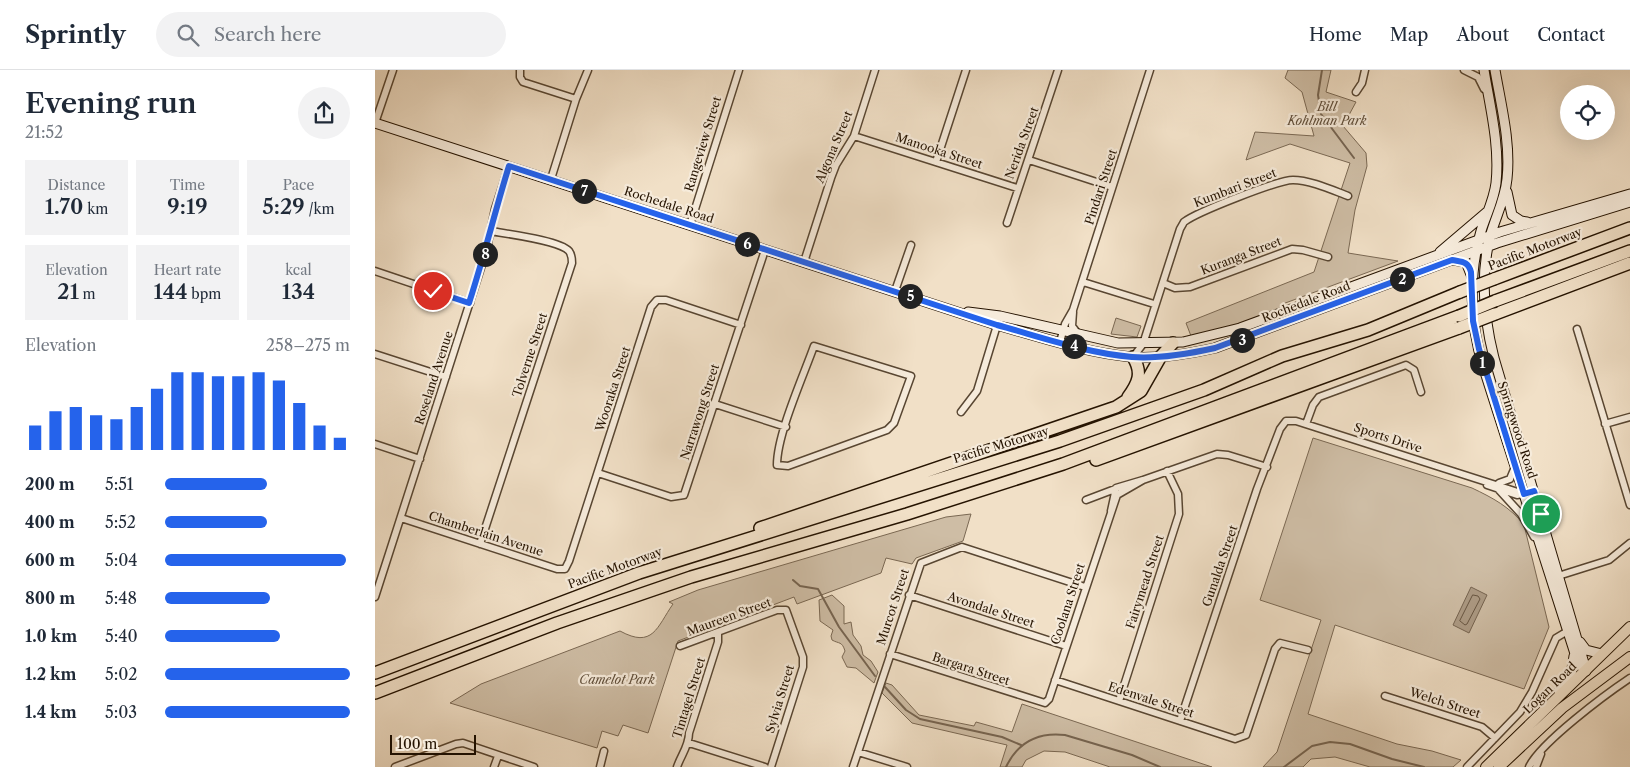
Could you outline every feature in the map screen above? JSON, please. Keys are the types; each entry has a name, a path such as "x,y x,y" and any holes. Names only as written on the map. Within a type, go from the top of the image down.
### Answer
{"highway":[{"name":"Pacific Motorway","path":"375,673 639,572 1060,441 1204,390 1282,356 1368,330 1460,292 1630,228"},
{"path":"375,693 557,623 691,578 907,514 1063,464 1630,251"},
{"path":"907,514 966,502 1097,460 1459,328 1630,263"},
{"path":"639,572 670,556 877,489 1124,403 1145,386 1161,356 1173,343"},
{"path":"1124,403 1139,379 1139,367 1133,357"}],"main road":[{"name":"Springwood Road","path":"1484,70 1497,154 1496,184 1478,246 1473,290 1473,321 1479,349 1541,549 1545,561 1555,577"},
{"name":"Springwood Road","path":"1495,70 1508,156 1506,186 1488,246 1485,289 1489,339 1550,543 1555,577 1572,629 1575,653 1578,663 1586,671"},
{"name":"Rochedale Road","path":"375,123 955,311 998,321 1118,343 1173,343 1205,338 1240,328 1432,258 1478,246 1488,246 1630,202"},
{"path":"1506,186 1511,214 1521,221 1529,222"},
{"name":"Rochedale Road","path":"998,321 1060,342 1109,354 1133,357 1193,353 1242,340 1452,260 1478,246 1490,236 1529,222 1630,194"},
{"path":"1432,258 1462,235 1489,210"},
{"path":"1452,260 1469,265 1473,290"},
{"name":"Sports Drive","path":"1524,494 1534,491"},
{"path":"1545,561 1551,562 1550,543"},
{"name":"Logan Road","path":"1486,767 1630,627"},
{"name":"Springwood Road","path":"1572,629 1579,640 1586,671"},
{"path":"1579,640 1586,650 1602,654"},
{"path":"1546,709 1571,675 1575,653"},
{"path":"1562,708 1583,684 1586,671 1598,671 1630,657"},
{"name":"Logan Road","path":"1503,767 1562,708 1630,657"}],"street":[{"path":"375,123 393,70"},
{"path":"520,70 520,77 523,82 576,99"},
{"path":"551,179 576,99 588,70"},
{"name":"Rangeview Street","path":"690,225 739,70"},
{"name":"Algona Street","path":"804,262 837,165 854,136 875,70"},
{"path":"936,162 966,70"},
{"name":"Nerida Street","path":"1007,223 1017,188 1029,160 1058,70"},
{"name":"Pindari Street","path":"1060,342 1062,332 1073,310 1083,282 1150,70"},
{"path":"1356,92 1362,82 1365,70"},
{"path":"1464,70 1478,77 1489,99"},
{"name":"Manooka Street","path":"854,136 1017,188"},
{"path":"1029,160 1112,187"},
{"name":"Roseland Avenue","path":"375,597 446,377 509,166"},
{"name":"Kumbari Street","path":"1133,357 1143,344 1180,229 1189,218 1285,181 1302,181 1348,196"},
{"name":"Tolverne Street","path":"480,544 572,263 572,257 565,248 532,238 491,231"},
{"path":"895,291 911,244"},
{"name":"Kuranga Street","path":"1163,283 1175,288 1189,287 1292,249 1328,257"},
{"name":"Narrawong Street","path":"598,473 671,497 681,497 687,491 765,250"},
{"path":"375,271 469,303"},
{"path":"1083,282 1155,304"},
{"name":"Wooraka Street","path":"565,569 651,307 657,300 666,300 741,325"},
{"path":"1073,310 1072,326 1079,335"},
{"path":"961,412 977,391 998,321"},
{"path":"1577,329 1630,505"},
{"path":"814,346 911,376 894,423 887,430 788,466 777,465 777,454 785,427 814,346"},
{"path":"375,354 446,377"},
{"path":"1307,424 1313,405 1319,397 1406,365 1414,370 1421,392"},
{"path":"715,404 785,427"},
{"path":"1605,424 1630,416"},
{"name":"Sports Drive","path":"1286,421 1307,424 1481,481 1499,490 1517,495 1524,494"},
{"name":"Gunalda Street","path":"1180,721 1257,490 1279,430 1286,421"},
{"path":"375,444 420,459"},
{"path":"1086,500 1101,494 1117,491 1129,482 1143,480 1217,454 1228,455 1267,467"},
{"path":"1493,483 1505,482 1510,479 1514,471 1514,462"},
{"name":"Fairymead Street","path":"1119,701 1179,514 1177,494 1167,471"},
{"name":"Sports Drive","path":"1481,481 1493,483 1524,494"},
{"name":"Sports Drive","path":"1499,490 1521,514 1541,549"},
{"name":"Coolana Street","path":"1111,511 1112,500 1117,491"},
{"name":"Coolana Street","path":"1045,703 1049,699 1117,491"},
{"path":"1101,494 1109,496 1112,500"},
{"name":"Chamberlain Avenue","path":"401,518 557,569 565,569"},
{"path":"1555,577 1609,560 1630,543"},
{"name":"Murcot Street","path":"853,767 921,563 962,547 1085,587"},
{"name":"Avondale Street","path":"909,595 1066,646"},
{"name":"Maureen Street","path":"680,646 777,610 786,610"},
{"name":"Sylvia Street","path":"771,767 803,667 803,657 786,610"},
{"name":"Logan Road","path":"1467,767 1525,706 1555,638 1572,629"},
{"name":"Tintagel Street","path":"677,767 682,753 689,744 689,733 718,642 718,633"},
{"name":"Edenvale Street","path":"1055,680 1241,739 1246,736 1275,650 1280,643 1308,650"},
{"name":"Bargara Street","path":"890,654 1045,703"},
{"path":"1529,767 1536,755 1578,717 1630,678"},
{"name":"Welch Street","path":"1385,696 1482,727 1495,738"},
{"path":"395,767 407,765 456,744 463,744 534,767"},
{"path":"689,744 765,767"},
{"path":"1536,767 1544,748"},
{"path":"600,767 604,751"},
{"path":"858,752 907,767"},
{"path":"494,767 498,756"}],"green space":[{"name":"Bill Kohlman Park","path":"1288,70 1331,70 1326,92 1356,102 1343,126 1366,153 1367,166 1355,210 1348,253 1398,261 1280,305 1281,309 1227,328 1191,336 1186,323 1314,272 1350,163 1290,144 1246,160 1255,132 1314,136 1302,92 1285,78"},
{"path":"1116,318 1141,326 1137,337 1111,334"},
{"path":"1313,438 1472,488 1501,504 1524,525 1549,627 1524,689 1335,625 1308,714 1397,744 1432,751 1461,760 1453,767 1370,767 1335,757 1311,759 1303,767 1263,767 1277,752 1321,620 1260,600"},
{"name":"Camelot Park","path":"971,514 963,541 916,558 912,564 886,558 881,573 797,604 794,597 678,641 648,733 623,725 618,736 602,731 597,748 450,703 481,684 620,631 640,638 647,636 653,633 663,620 673,604 669,602 698,590 946,517"},
{"path":"832,595 844,606 844,624 851,622 853,635 861,646 863,655 871,661 878,672 874,683 856,668 847,667 842,657 845,651 843,646 832,640 833,630 820,621 819,600"},
{"path":"886,683 892,685 919,715 974,726 976,722 1012,732 1022,704 1212,767 1110,767 1065,752 1044,751 1026,760 1022,767 1000,767 1007,745 912,723 882,693"}],"water":[{"path":"1471,587 1487,595 1469,633 1453,625"}],"waterway":[{"path":"1322,70 1318,95 1321,114 1354,158"},
{"path":"793,580 800,586 818,589 839,627 875,676"},
{"path":"885,687 906,710 920,719 1002,737 1021,745"},
{"path":"1006,767 1011,758 1023,745 1038,737 1055,734 1065,735 1132,755 1160,767"},
{"path":"1284,767 1312,746 1330,742 1350,744 1392,759 1424,767"}],"route":[{"path":"433,291 469,303 486,252 495,209 509,166 967,316 1079,347 1133,357 1175,356 1215,348 1242,340 1452,260 1462,261 1469,265 1471,272 1472,308 1483,366 1524,494 1534,491 1541,514"}]}
